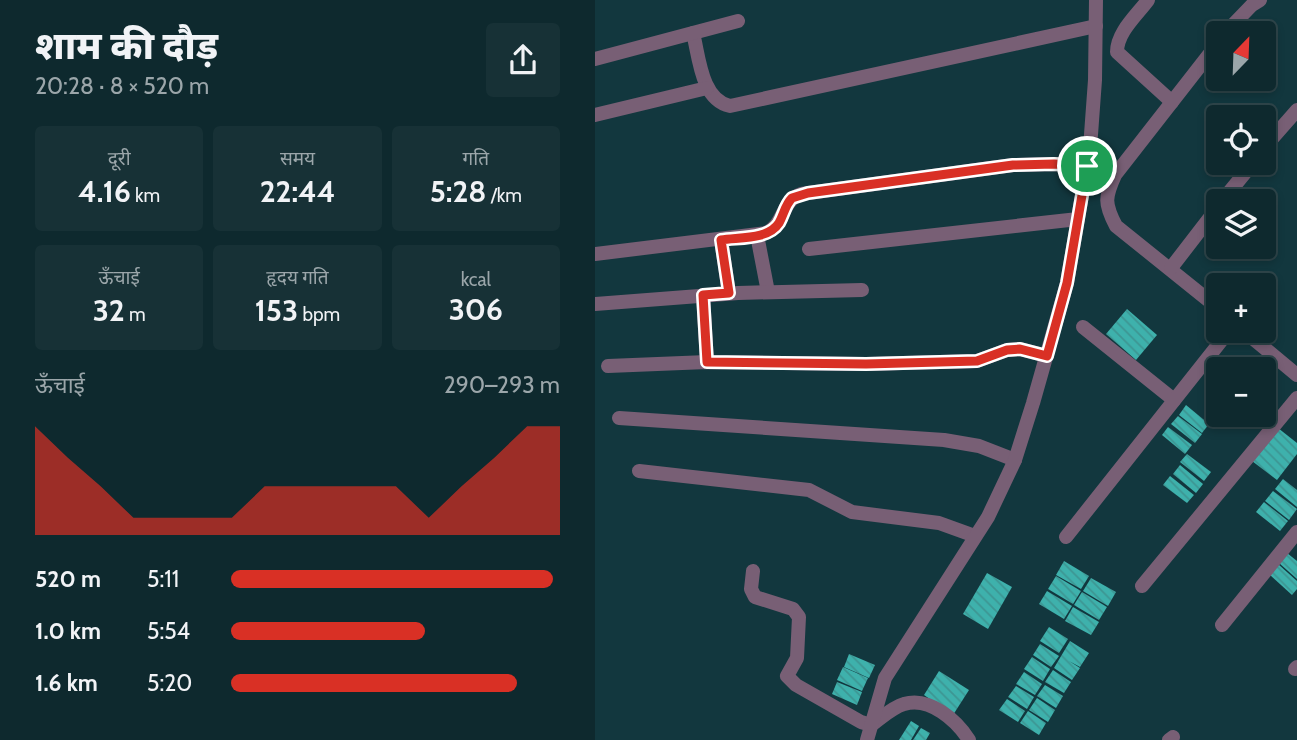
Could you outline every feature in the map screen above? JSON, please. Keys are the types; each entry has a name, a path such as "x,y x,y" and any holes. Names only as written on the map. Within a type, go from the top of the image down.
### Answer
{"street":[{"path":"867,740 885,678 988,517 1014,460 1047,356 1067,283 1087,166 1095,80 1096,0"},
{"path":"1148,0 1122,34 1117,43 1118,52 1172,102"},
{"path":"1236,21 1260,0"},
{"path":"595,59 738,21"},
{"path":"693,33 707,88 717,102 736,106 1096,26"},
{"path":"1206,58 1115,175 1106,194 1107,210 1116,226 1206,298"},
{"path":"595,116 707,88"},
{"path":"1276,134 1297,110"},
{"path":"595,254 721,240 771,231 788,201 801,194 1013,165 1087,166"},
{"path":"1232,189 1243,175"},
{"path":"809,248 1078,219"},
{"path":"1171,268 1206,223"},
{"path":"757,235 768,292"},
{"path":"721,240 729,293"},
{"path":"595,304 729,293 862,290"},
{"path":"703,295 707,362"},
{"path":"1083,327 1174,400"},
{"path":"1066,537 1219,343"},
{"path":"1258,343 1297,375"},
{"path":"608,366 707,362 866,364 977,361 1007,350 1020,349 1047,356"},
{"path":"1142,586 1297,398"},
{"path":"619,418 944,440 979,446 1014,460"},
{"path":"639,471 809,490 852,512 939,523 975,536"},
{"path":"1221,625 1297,532"},
{"path":"753,571 751,589 755,597 793,609 799,617 797,658 787,676 796,685 860,722 871,725 905,703 926,705 944,713 961,727 969,740"}],"building":[{"path":"1127,309 1157,335 1136,360 1106,334"},
{"path":"1186,405 1206,422 1207,427 1202,433 1179,415"},
{"path":"1178,416 1202,434 1195,443 1171,424"},
{"path":"1168,427 1192,445 1185,454 1162,435"},
{"path":"1278,428 1297,443 1297,454 1277,480 1252,461"},
{"path":"1187,454 1211,472 1204,481 1180,462"},
{"path":"1180,465 1203,484 1196,493 1173,474"},
{"path":"1170,476 1194,495 1187,503 1163,485"},
{"path":"1283,479 1297,490 1297,507 1275,489"},
{"path":"1273,491 1297,509 1289,520 1265,501"},
{"path":"1264,502 1288,521 1280,531 1256,512"},
{"path":"1287,553 1297,561 1297,579 1279,563"},
{"path":"1064,561 1089,576 1081,589 1056,575"},
{"path":"1278,564 1297,581 1297,589 1292,595 1269,574"},
{"path":"987,573 1012,587 988,629 963,614"},
{"path":"1056,576 1081,591 1073,604 1048,589"},
{"path":"1091,578 1116,592 1108,606 1083,591"},
{"path":"1047,591 1072,606 1064,619 1039,604"},
{"path":"1082,592 1107,607 1099,620 1074,605"},
{"path":"1073,607 1099,622 1091,635 1065,621"},
{"path":"1049,627 1068,639 1059,653 1040,641"},
{"path":"1070,641 1089,653 1080,667 1069,661 1080,668 1072,680 1054,668"},
{"path":"1040,644 1059,656 1051,667 1033,655"},
{"path":"849,654 875,665 869,678 844,667"},
{"path":"1032,657 1050,669 1043,681 1024,669"},
{"path":"843,667 868,678 862,691 837,680"},
{"path":"1053,670 1071,682 1064,693 1045,682"},
{"path":"939,671 969,690 953,715 924,695"},
{"path":"1024,672 1042,684 1035,695 1016,684"},
{"path":"837,682 862,692 857,705 832,694"},
{"path":"1045,685 1063,696 1056,708 1037,696"},
{"path":"1016,686 1034,697 1027,709 1008,697"},
{"path":"1037,698 1055,710 1048,722 1029,710"},
{"path":"1007,699 1025,711 1018,722 999,710"},
{"path":"1028,711 1046,723 1039,735 1020,723"},
{"path":"911,721 919,726 911,740 899,740"},
{"path":"921,728 930,733 926,740 913,740"}],"route":[{"path":"1013,165 1087,166 1067,283 1047,356 1013,349 977,361 866,364 707,362 703,295 729,293 721,240 771,231 780,221 788,201 796,195 1013,165"}]}
